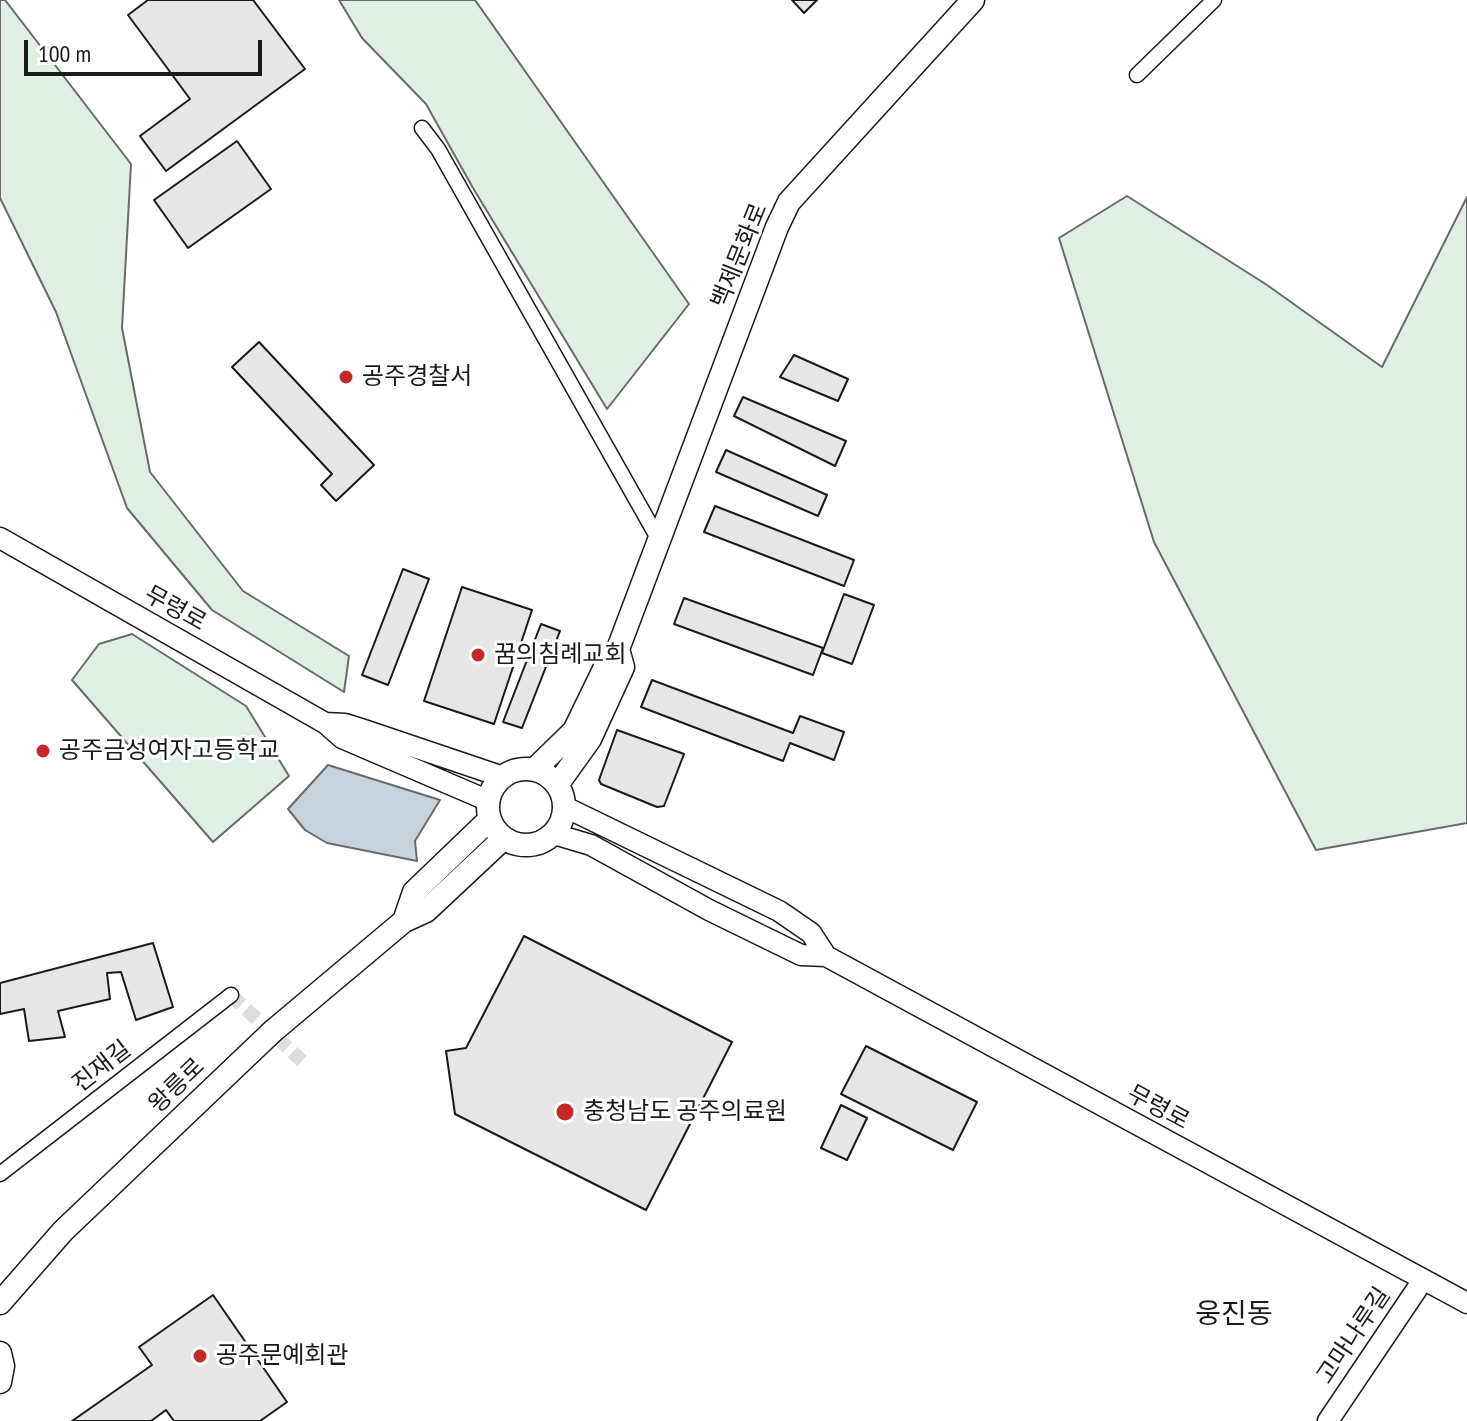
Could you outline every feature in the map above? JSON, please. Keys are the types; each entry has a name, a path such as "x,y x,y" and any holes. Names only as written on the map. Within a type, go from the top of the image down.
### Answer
{"main road":[{"name":"백제문화로","path":"534,770 574,731 609,659 618,649 789,202 973,0"},
{"name":"무령로","path":"0,538 325,723 342,738 489,810"},
{"name":"백제문화로","path":"554,834 560,826 561,796 623,667 618,649"},
{"name":"무령로","path":"325,723 355,727 503,777"},
{"path":"554,834 535,844 524,845 504,838 489,810 496,784 513,772 534,770 543,773 561,796"},
{"name":"무령로","path":"561,796 779,911 811,933 826,956"},
{"name":"왕릉로","path":"404,921 414,892 489,810"},
{"name":"무령로","path":"554,834 591,845 709,910 801,955 826,956 1467,1303"},
{"name":"왕릉로","path":"0,1303 63,1231 251,1052 404,921 426,911 504,838"},
{"name":"고마나루길","path":"1328,1421 1423,1280"},
{"path":"0,1353 3,1366 0,1382"}],"street":[{"path":"1137,75 1214,0"},
{"path":"422,128 438,149 659,540"},
{"name":"진재길","path":"0,1174 231,995"}],"green space":[{"path":"0,0 5,0 131,164 122,328 150,472 243,591 349,656 344,692 212,610 127,508 56,312 0,198"},
{"path":"339,0 475,0 689,304 607,409 473,188 426,104 362,38"},
{"path":"1127,196 1267,285 1382,367 1467,197 1467,823 1316,850 1154,542 1059,238"},
{"path":"132,634 246,706 289,776 213,842 72,680 99,644"}],"shaded area":[{"path":"328,765 440,800 415,841 417,861 327,843 305,830 288,809"}],"building":[{"path":"148,0 253,0 305,69 166,171 140,136 190,99 128,15"},
{"path":"792,0 817,0 804,13"},
{"path":"237,141 271,189 188,248 154,200"},
{"path":"259,342 374,465 336,501 321,485 332,474 232,367"},
{"path":"794,355 848,379 838,401 780,377"},
{"path":"743,397 846,441 835,466 734,416"},
{"path":"726,450 827,495 818,516 716,472"},
{"path":"715,506 854,560 844,586 704,532"},
{"path":"403,569 429,579 388,685 362,675"},
{"name":"꿈의침례교회","path":"462,587 532,610 494,724 424,701"},
{"path":"844,594 874,605 852,664 822,653"},
{"path":"684,598 823,648 813,675 674,624"},
{"path":"541,624 560,631 522,728 503,722"},
{"path":"652,680 793,733 800,716 844,732 834,760 790,743 783,761 641,707"},
{"path":"617,730 684,754 664,806 657,807 601,784 599,780"},
{"name":"충청남도 공주의료원","path":"524,936 732,1042 646,1210 455,1114 446,1051 466,1048"},
{"path":"153,943 173,1007 136,1020 121,972 107,973 110,999 58,1011 65,1037 29,1041 24,1009 0,1014 0,983"},
{"path":"866,1046 977,1102 953,1150 841,1094"},
{"path":"841,1105 867,1118 847,1160 821,1148"},
{"name":"공주문예회관","path":"213,1295 287,1402 260,1421 174,1421 166,1410 151,1421 72,1421 152,1365 139,1347"}],"tunnel":[{"path":"231,995 302,1061"}],"place":[{"name":"공주경찰서","path":"346,377"},
{"name":"꿈의침례교회","path":"478,655"},
{"name":"공주금성여자고등학교","path":"43,751"},
{"name":"충청남도 공주의료원","path":"565,1112"},
{"name":"공주문예회관","path":"200,1356"}],"district":[{"name":"웅진동","path":"1234,1315"}]}
